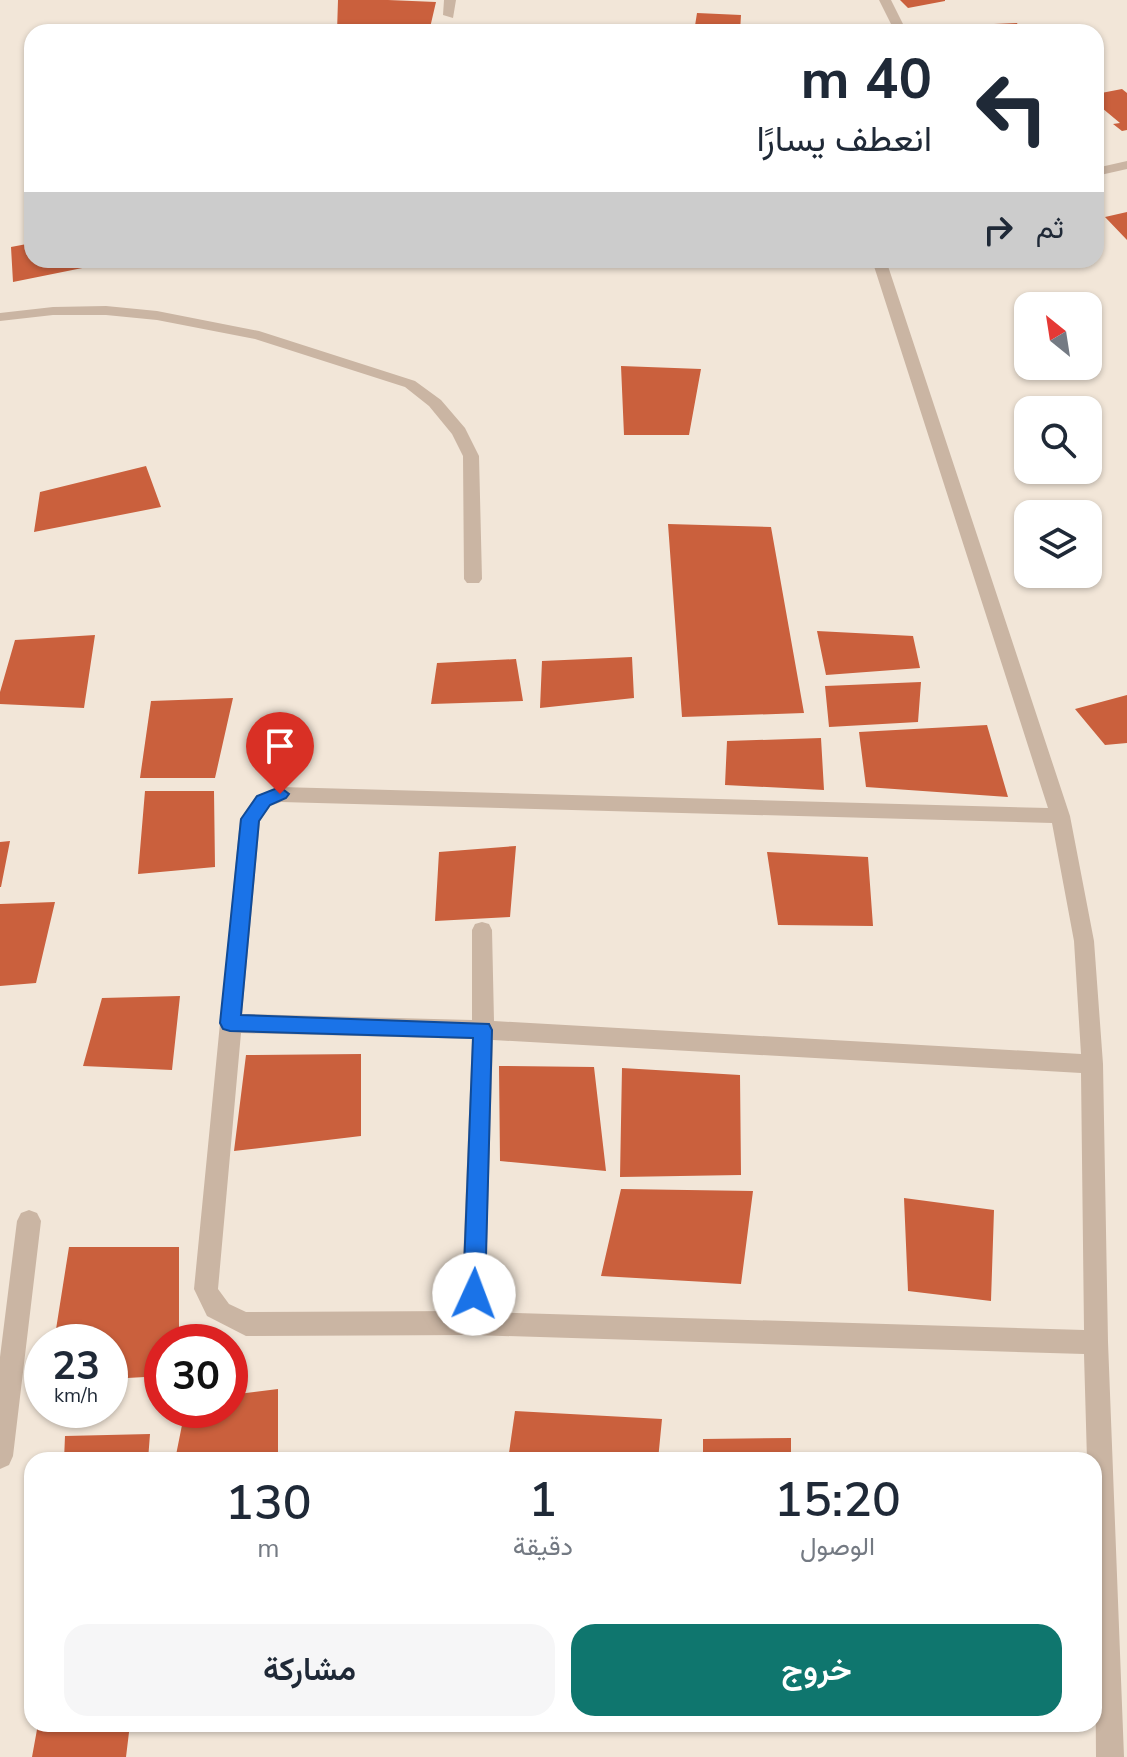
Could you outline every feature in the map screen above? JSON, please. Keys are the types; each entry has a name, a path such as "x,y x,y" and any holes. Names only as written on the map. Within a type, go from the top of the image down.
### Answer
{"street":[{"path":"449,15 450,0"},
{"path":"885,0 897,24"},
{"path":"1104,170 1127,165"},
{"path":"882,268 1060,816 1084,941 1092,1064 1100,1452"},
{"path":"0,317 80,309 168,315 250,334 410,384 435,403 451,422 471,456 473,579"},
{"path":"1060,816 280,794 263,801 250,819 206,1289 210,1303 219,1314 246,1324 473,1323 1096,1342"},
{"path":"473,1323 483,1030 482,930"},
{"path":"230,1023 483,1030 1092,1064"},
{"path":"0,1456 29,1221"},
{"path":"1102,1520 1110,1757"}],"building":[{"path":"338,0 436,2 431,24 337,24"},
{"path":"900,0 945,0 945,1 908,8"},
{"path":"697,13 741,15 740,24 695,24"},
{"path":"1122,89 1127,93 1127,130 1122,131 1113,124 1120,123 1104,110 1104,92"},
{"path":"1127,212 1127,240 1105,217"},
{"path":"24,245 24,268 82,268 13,282 11,247"},
{"path":"621,366 701,369 689,435 624,435"},
{"path":"146,466 161,507 34,532 40,492"},
{"path":"668,524 771,527 804,713 682,717"},
{"path":"817,631 913,636 920,668 826,675"},
{"path":"95,635 84,708 0,704 0,692 15,640"},
{"path":"632,657 634,698 540,708 542,661"},
{"path":"516,659 523,701 431,704 437,663"},
{"path":"921,682 918,722 829,727 825,686"},
{"path":"1127,695 1127,743 1105,745 1075,709"},
{"path":"233,698 215,778 140,778 151,701"},
{"path":"987,725 1008,797 866,787 859,732"},
{"path":"821,738 824,790 725,785 727,741"},
{"path":"145,791 214,791 215,867 138,874"},
{"path":"10,841 1,887 0,887 0,842"},
{"path":"516,846 510,917 435,921 439,852"},
{"path":"767,852 868,857 873,926 778,925"},
{"path":"55,902 36,983 0,986 0,904"},
{"path":"180,996 172,1070 83,1066 102,998"},
{"path":"361,1054 361,1136 234,1151 246,1055"},
{"path":"499,1066 594,1067 606,1171 500,1161"},
{"path":"622,1068 740,1075 741,1175 620,1177"},
{"path":"621,1189 753,1191 741,1284 601,1276"},
{"path":"904,1198 994,1210 991,1301 908,1291"},
{"path":"69,1247 179,1247 179,1324 144,1324 144,1377 128,1378 128,1324 57,1324"},
{"path":"278,1389 278,1452 177,1452 181,1428 248,1428 248,1393"},
{"path":"515,1411 662,1419 659,1452 509,1452"},
{"path":"150,1434 149,1452 64,1452 65,1436"},
{"path":"791,1438 791,1452 703,1452 703,1439"},
{"path":"37,1732 129,1732 126,1757 32,1757"}],"route":[{"path":"280,794 263,801 250,819 230,1023 483,1030 474,1294"}]}
